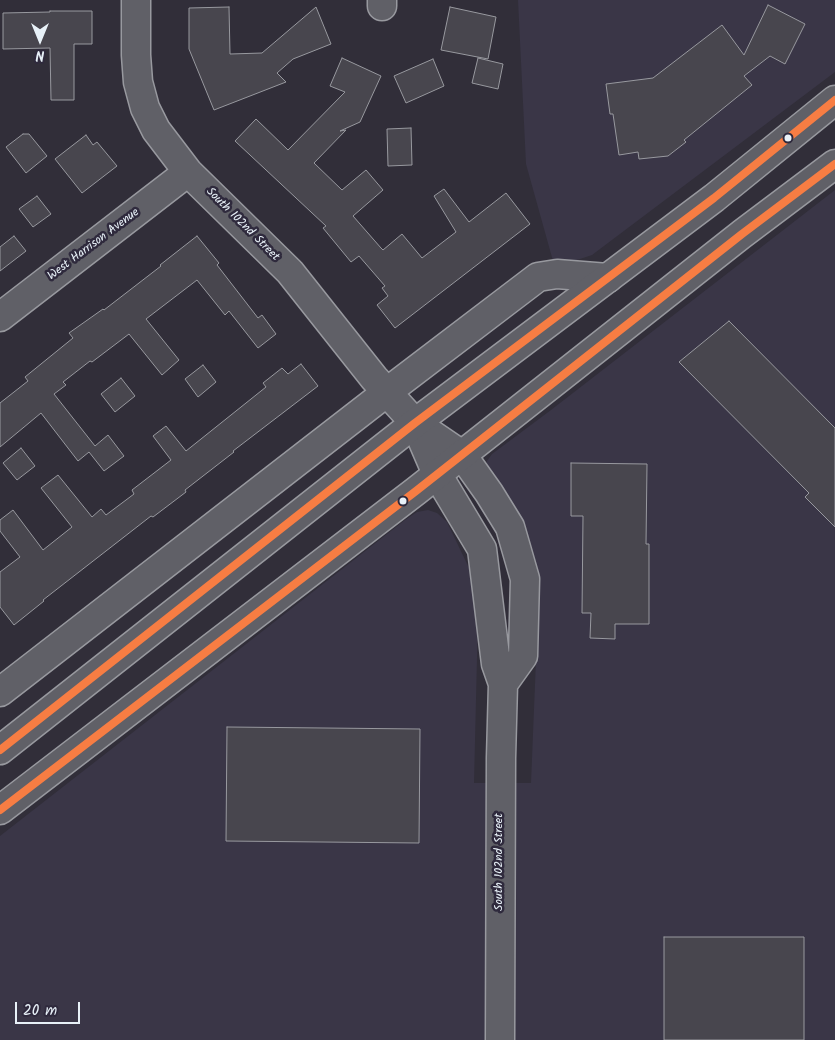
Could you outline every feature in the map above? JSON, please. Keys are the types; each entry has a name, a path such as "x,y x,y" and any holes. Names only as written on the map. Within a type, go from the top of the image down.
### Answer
{"street":[{"name":"South 102nd Street","path":"136,0 138,82 145,108 156,130 188,172 290,272 387,392 415,423 462,455 489,493 510,528 524,579 523,656 504,684"},
{"path":"0,750 415,423 714,198 835,100"},
{"path":"0,810 462,455 742,234 835,164"},
{"name":"West Harrison Avenue","path":"0,317 188,172"},
{"path":"0,692 538,277 557,274 608,278"},
{"name":"South 102nd Street","path":"415,423 437,474 482,549 496,664 504,684 500,758 500,1040"}],"shaded area":[{"path":"518,0 835,0 835,72 592,255 574,261 553,261 526,164"},
{"path":"835,190 835,1040 0,1040 0,836 417,512 428,510 437,513 447,522 469,568 475,590 478,616 474,783 531,783 537,635 487,470 487,461 492,454"}],"building":[{"path":"768,5 805,24 785,64 770,56 744,76 752,85 684,140 686,142 668,156 639,159 638,152 619,155 606,84 653,78 722,25 744,55"},
{"path":"229,7 230,54 262,53 316,7 331,44 293,59 277,73 286,82 214,110 189,49 189,8"},
{"path":"450,7 496,17 488,59 441,50"},
{"path":"92,11 92,44 74,44 74,100 51,100 50,48 3,49 3,13"},
{"path":"342,58 381,76 360,122 340,131 346,130 314,163 342,190 366,170 383,190 353,216 383,250 402,234 422,258 456,232 434,196 444,189 469,222 506,193 530,224 395,328 377,305 388,296 382,288 385,286 359,256 351,262 323,228 326,226 235,141 256,119 288,150 345,92 330,86"},
{"path":"478,58 503,64 498,89 472,83"},
{"path":"433,59 444,86 406,103 394,76"},
{"path":"411,128 412,165 388,166 387,129"},
{"path":"23,134 29,134 47,156 26,173 6,147"},
{"path":"86,135 93,145 97,142 117,166 82,193 55,159"},
{"path":"37,196 51,214 33,227 19,209"},
{"path":"14,236 26,251 0,271 0,247"},
{"path":"197,236 219,263 217,265 258,318 262,315 276,334 258,348 229,311 225,315 197,280 146,319 179,360 162,375 129,334 63,382 66,385 54,394 95,446 108,435 124,456 104,471 89,452 78,461 41,413 0,447 0,403 28,381 25,377 73,338 69,333 104,310"},
{"path":"729,321 835,428 835,527 805,497 809,493 679,362"},
{"path":"301,364 318,386 233,451 185,490 186,492 153,517 151,516 43,600 14,625 0,607 0,572 20,557 0,531 0,520 13,510 43,550 72,527 41,488 58,475 92,517 101,509 106,515 134,494 132,490 171,460 153,436 166,426 186,451 266,387 263,383 282,368 288,374"},
{"path":"203,365 216,382 198,397 185,379"},
{"path":"121,378 135,396 115,412 101,394"},
{"path":"21,448 35,466 17,480 3,463"},
{"path":"571,463 647,464 646,544 649,544 649,624 615,624 615,639 590,638 591,613 582,613 583,516 571,516"},
{"path":"227,727 420,729 419,843 226,841"},
{"path":"664,937 804,937 804,1040 664,1040"}],"transit line":[{"path":"0,750 415,423 714,198 835,100"},
{"path":"0,810 416,491 742,234 835,164"}]}
